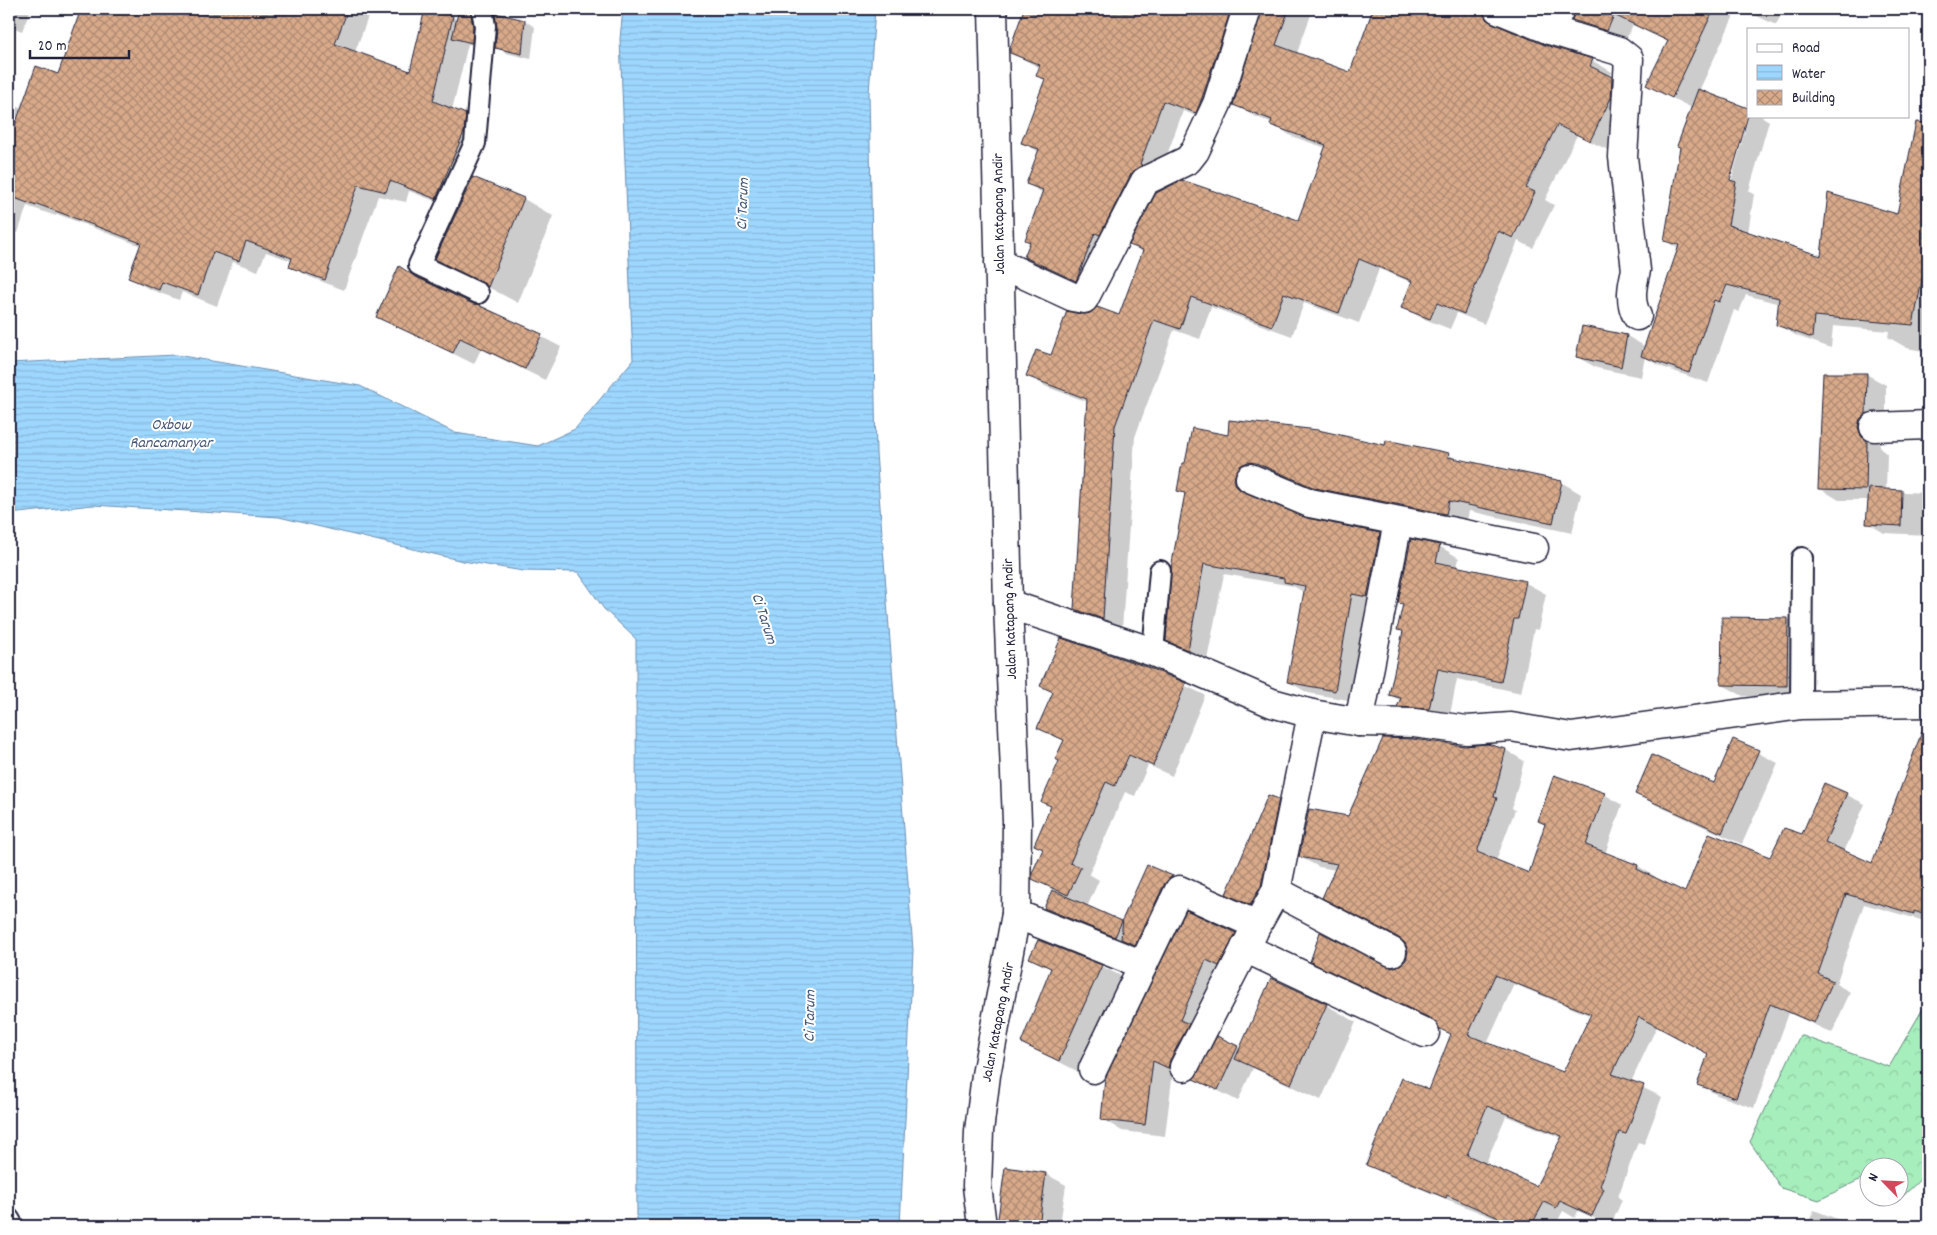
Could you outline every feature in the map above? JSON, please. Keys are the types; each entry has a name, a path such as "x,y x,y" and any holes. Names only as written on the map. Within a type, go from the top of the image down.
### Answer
{"street":[{"name":"Jalan Katapang Andir","path":"982,1226 977,1186 979,1131 986,1075 1016,914 1017,821 1008,604 993,9"},
{"path":"998,263 1073,297 1084,299 1145,181 1188,160 1195,151 1217,104 1247,9"},
{"path":"1498,9 1555,20 1619,51 1629,59 1623,157 1636,270 1632,288 1632,308 1637,316"},
{"path":"1874,426 1928,425"},
{"path":"1250,478 1310,503 1534,548"},
{"path":"1359,722 1398,522"},
{"path":"1008,604 1153,652 1272,702 1312,714 1359,722 1414,723 1467,730 1511,727 1571,737 1801,705 1928,703"},
{"path":"1184,1067 1251,936 1276,892 1312,714"},
{"path":"1093,1069 1179,890 1251,936 1425,1033"},
{"path":"1276,892 1392,952"},
{"path":"1016,914 1143,965"}],"lane":[{"path":"478,293 419,265 474,143 485,26 482,9"},
{"path":"1801,705 1802,558"},
{"path":"1153,652 1160,571"},
{"path":"9,1219 13,1226"}],"green space":[{"path":"1928,1000 1928,1172 1910,1189 1910,1158 1860,1158 1860,1180 1819,1200 1781,1188 1750,1142 1800,1035 1889,1067"}],"water":[{"path":"623,9 875,9 869,93 876,453 913,950 900,1226 637,1226 636,639 604,609 578,572 523,571 463,561 279,517 93,505 9,514 9,363 176,355 360,386 455,433 538,446 575,429 633,360 620,39"}],"building":[{"path":"81,9 348,9 335,44 410,71 425,9 453,16 433,101 466,114 464,132 436,199 390,181 386,192 358,185 325,280 289,267 292,258 246,241 239,261 213,252 198,295 162,282 159,290 128,278 141,243 37,204 36,206 9,196 9,142 36,66 58,74"},
{"path":"459,9 470,9 473,27 472,43 452,38"},
{"path":"1024,9 1231,9 1196,113 1163,101 1140,164 1142,165 1131,174 1100,235 1095,233 1076,281 1024,257 1030,242 1025,240 1043,190 1026,184 1039,149 1021,143 1045,79 1036,76 1040,65 1010,53 1010,48"},
{"path":"1262,9 1289,9 1276,45 1350,72 1373,9 1476,9 1483,12 1486,19 1492,23 1545,45 1593,59 1590,66 1612,77 1611,98 1590,141 1557,125 1526,188 1535,192 1513,238 1498,231 1464,314 1437,303 1430,319 1401,308 1412,281 1359,259 1339,313 1284,293 1272,326 1191,297 1180,329 1154,320 1115,426 1103,619 1074,609 1087,399 1026,376 1036,350 1051,355 1067,311 1081,314 1090,313 1097,307 1119,315 1143,250 1129,245 1156,193 1182,180 1298,220 1326,145 1270,125 1272,120 1233,105"},
{"path":"1575,9 1714,9 1672,98 1646,85 1668,41 1614,15 1607,31 1572,20"},
{"path":"495,13 525,20 522,54 495,48 497,27"},
{"path":"1698,89 1747,108 1747,118 1730,180 1736,182 1728,225 1821,256 1828,193 1897,214 1916,122 1928,123 1928,250 1913,325 1814,316 1812,338 1776,325 1779,298 1727,285 1719,302 1714,300 1689,373 1641,356 1679,245 1664,241 1680,147 1677,146"},
{"path":"473,177 524,198 488,287 435,259"},
{"path":"399,266 414,276 473,304 481,304 480,306 542,334 525,369 460,338 453,353 376,317"},
{"path":"1582,326 1627,335 1621,367 1576,357"},
{"path":"1823,373 1867,373 1866,414 1860,419 1858,427 1861,436 1867,441 1866,490 1818,489"},
{"path":"1229,420 1318,430 1385,445 1386,440 1449,453 1448,457 1562,481 1553,523 1449,501 1446,514 1315,488 1256,463 1248,462 1241,465 1236,472 1234,480 1237,487 1244,492 1307,518 1380,533 1367,597 1352,594 1335,691 1287,682 1305,586 1284,582 1284,578 1204,564 1188,650 1166,641 1171,568 1185,493 1177,491 1182,463 1185,463 1192,428 1228,435"},
{"path":"1869,488 1902,490 1901,526 1866,524"},
{"path":"1411,539 1440,545 1436,562 1526,581 1518,619 1514,619 1501,682 1438,669 1429,709 1397,707 1401,698 1389,695 1403,631 1397,630 1403,604 1398,603"},
{"path":"1722,617 1788,618 1787,686 1721,685"},
{"path":"1061,638 1147,667 1186,683 1153,766 1129,755 1115,786 1106,782 1070,863 1081,867 1068,895 1032,879 1032,873 1043,849 1034,845 1051,806 1041,802 1059,761 1055,759 1064,740 1037,728 1053,692 1040,686"},
{"path":"1926,721 1928,721 1928,916 1914,911 1914,914 1846,894 1818,974 1833,981 1814,1023 1770,1004 1736,1098 1697,1085 1708,1054 1639,1017 1612,1074 1644,1085 1626,1134 1619,1132 1600,1186 1604,1189 1592,1216 1560,1201 1556,1208 1544,1202 1531,1226 1497,1226 1501,1219 1447,1195 1446,1198 1366,1165 1402,1078 1429,1090 1451,1034 1440,1029 1432,1019 1310,962 1320,932 1392,968 1406,960 1408,951 1405,943 1399,938 1322,898 1337,864 1299,857 1309,809 1348,816 1383,738 1413,739 1465,746 1487,744 1506,749 1494,797 1497,798 1477,852 1529,873 1545,824 1538,821 1554,775 1605,793 1586,845 1638,865 1637,869 1685,892 1709,833 1770,857 1784,828 1802,834 1824,783 1847,793 1825,842 1872,863","holes":["1495,975 1591,1014 1563,1072 1468,1035","1487,1106 1562,1136 1536,1186 1467,1155"]},
{"path":"1733,739 1759,750 1722,833 1635,794 1652,755 1714,783"},
{"path":"1268,795 1279,799 1261,886 1250,905 1226,894"},
{"path":"1147,865 1173,876 1165,883 1135,945 1121,939 1123,918"},
{"path":"1052,890 1122,921 1115,937 1044,908"},
{"path":"1186,910 1236,933 1219,966 1206,960 1180,1020 1189,1024 1170,1060 1168,1068 1153,1061 1145,1125 1101,1120 1105,1078"},
{"path":"1038,940 1102,965 1059,1061 1021,1043 1051,968 1029,958"},
{"path":"1271,978 1327,1004 1291,1084 1235,1059"},
{"path":"1217,1036 1238,1046 1218,1090 1193,1079"},
{"path":"1005,1167 1046,1173 1039,1226 997,1226"}],"water label":[{"name":"Ci Tarum","path":"741,204"},
{"name":"Oxbow Rancamanyar","path":"171,432"},
{"name":"Ci Tarum","path":"766,618"},
{"name":"Ci Tarum","path":"808,1016"}]}
